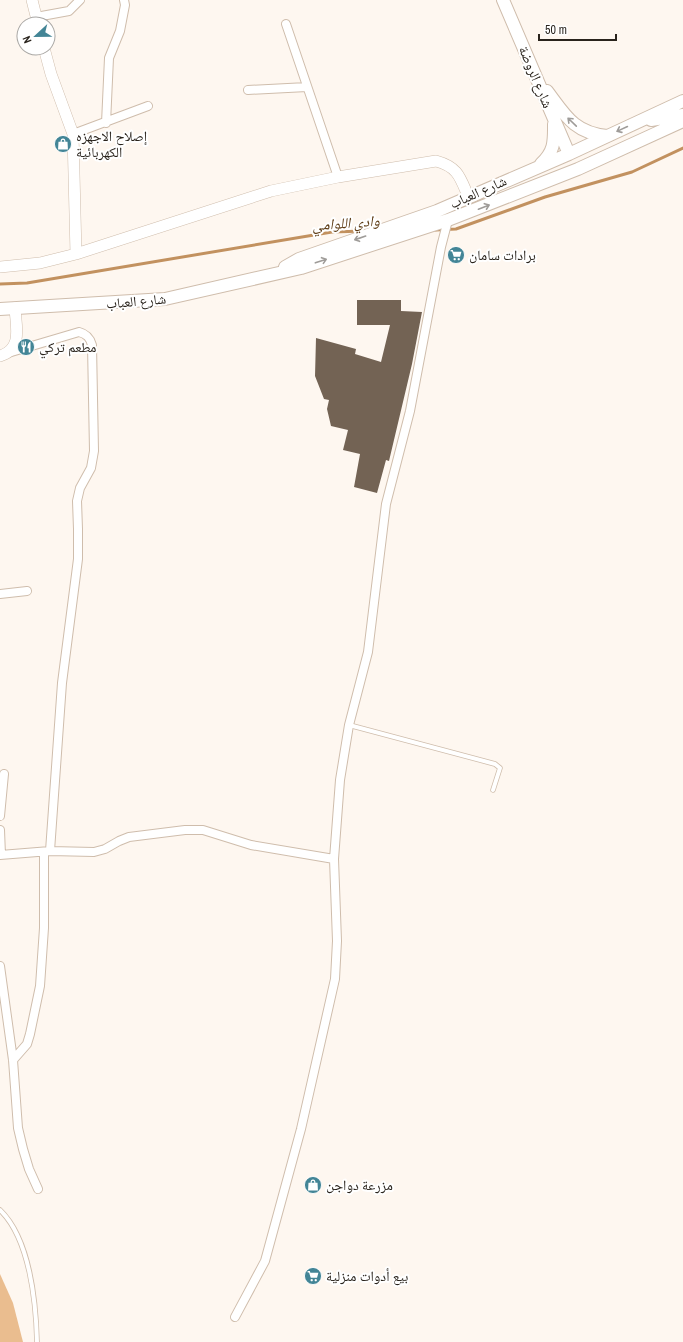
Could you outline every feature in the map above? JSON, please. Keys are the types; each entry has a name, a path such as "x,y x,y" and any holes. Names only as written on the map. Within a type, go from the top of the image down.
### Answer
{"main road":[{"name":"شارع الروضة","path":"503,0 569,154"},
{"path":"534,71 572,123 577,127 595,135 607,136"},
{"name":"شارع العباب","path":"270,275 299,259 437,211 468,196 569,154 683,101"},
{"path":"640,121 683,115"},
{"path":"538,167 552,150 554,140 554,119"},
{"name":"شارع العباب","path":"0,309 165,299 301,268 448,220 514,195 578,169 683,121"},
{"path":"514,195 522,186 555,171 564,162 569,154 586,158 612,153"},
{"path":"379,231 402,228 435,219 448,220 468,196"}],"street":[{"path":"32,0 36,16"},
{"path":"51,16 69,11 80,0"},
{"path":"106,122 109,58 120,31 125,5 124,0"},
{"path":"286,24 338,177"},
{"path":"46,56 51,74 73,134 76,254"},
{"path":"248,90 307,87"},
{"path":"73,134 148,106"},
{"path":"0,267 40,263 76,254 271,191 338,177 436,161 452,167 460,178 468,196"},
{"path":"235,1317 265,1261 301,1130 335,979 337,942 334,858 340,780 350,725 368,652 386,504 410,411 441,247 448,220"},
{"path":"3,355 13,348 17,341 15,308"},
{"path":"3,355 79,332 88,336 92,345 94,450 91,468 80,488 77,501 78,559 62,683 47,851 40,986 27,1044 13,1060"},
{"path":"0,594 27,591"},
{"path":"0,816 4,774"},
{"path":"0,830 1,855 47,851 94,852 105,849 129,837 194,829 211,832 251,845 334,858"},
{"path":"0,966 13,1060 18,1128 29,1169 38,1189"}],"lane":[{"path":"350,725 495,764 500,768 493,790"},
{"path":"0,1210 10,1222 19,1238 25,1254 37,1320 37,1342"}],"shaded area":[{"path":"0,1274 13,1303 23,1342 0,1342"}],"building":[{"path":"357,300 401,300 401,311 422,312 412,364 389,461 386,460 377,493 354,487 360,454 343,450 348,430 331,426 327,409 329,400 324,399 315,376 316,338 356,349 355,354 381,362 390,325 357,325"}],"waterway":[{"name":"وادي اللوامي","path":"435,230 456,229 545,197 632,172 683,148"},
{"name":"وادي اللوامي","path":"0,284 27,283 332,232 364,231"}],"place":[{"name":"إصلاح الاجهزه الكهربائية","path":"63,144"},
{"name":"برادات سامان","path":"456,255"},
{"name":"مطعم تركي","path":"26,347"},
{"name":"مزرعة دواجن","path":"313,1185"},
{"name":"بيع أدوات منزلية","path":"313,1276"}]}
